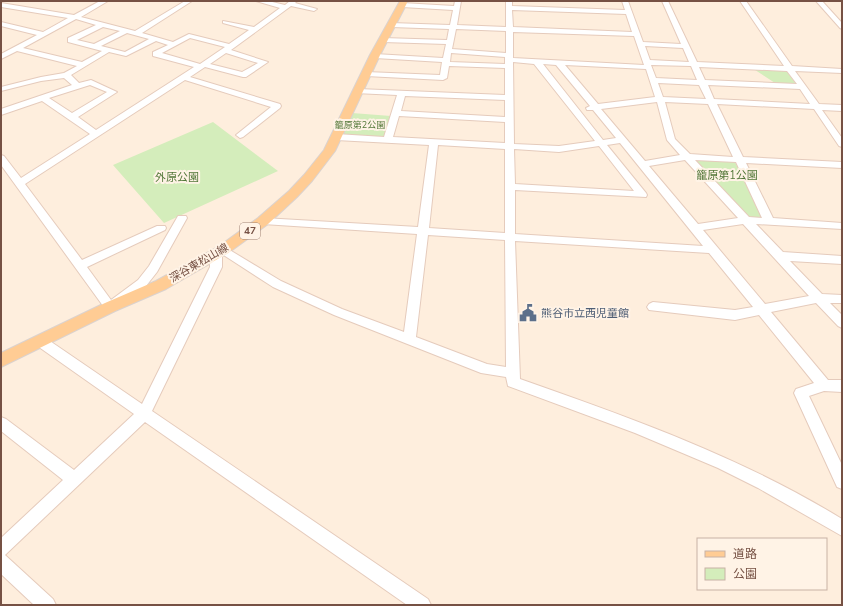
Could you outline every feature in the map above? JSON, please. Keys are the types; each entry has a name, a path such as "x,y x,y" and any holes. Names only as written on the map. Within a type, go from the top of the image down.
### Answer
{"main road":[{"name":"深谷東松山線","path":"1,360 110,307 161,285 219,252 262,222 293,194 308,178 329,151 383,40 403,3"}],"street":[{"path":"1,12 24,1"},
{"path":"89,1 103,2"},
{"path":"136,34 189,1"},
{"path":"259,1 290,4 314,9"},
{"path":"625,1 646,64 660,99 669,135 672,140 842,323"},
{"path":"665,1 769,221"},
{"path":"743,1 842,144"},
{"path":"819,1 842,27"},
{"path":"1,58 103,2"},
{"path":"366,74 443,78 457,4 403,3"},
{"path":"20,183 202,65 290,4"},
{"path":"1,5 75,17 174,44"},
{"path":"629,12 509,5 509,120 513,382 650,432 710,457 770,486 842,528"},
{"path":"225,22 255,29"},
{"path":"1,24 41,36"},
{"path":"103,24 71,40 126,54 155,39"},
{"path":"391,25 637,34"},
{"path":"1,29 41,36"},
{"path":"95,46 126,31"},
{"path":"189,36 227,48 264,62 243,75 156,54 189,36"},
{"path":"383,40 450,42"},
{"path":"640,44 686,46"},
{"path":"16,50 84,65"},
{"path":"1,89 41,79 66,75 108,50"},
{"path":"448,51 509,60 537,62 695,64 842,71"},
{"path":"375,56 446,62 509,60"},
{"path":"510,187 642,195 537,62"},
{"path":"559,63 824,385"},
{"path":"66,75 78,86"},
{"path":"183,77 278,106 240,135"},
{"path":"652,80 803,87"},
{"path":"1,112 92,82 113,92 72,117"},
{"path":"358,91 509,98"},
{"path":"388,140 402,93"},
{"path":"44,98 97,134"},
{"path":"576,110 660,99 842,108"},
{"path":"396,113 509,120"},
{"path":"336,137 558,149 622,140"},
{"path":"409,340 434,143"},
{"path":"642,164 687,157 842,165"},
{"path":"1,158 110,307 142,283 153,269 182,218"},
{"path":"696,228 745,220 842,226"},
{"path":"262,222 714,250"},
{"path":"80,266 161,228"},
{"path":"1,549 144,414 216,267 219,252 305,298 486,369 513,373"},
{"path":"779,256 842,260"},
{"path":"653,307 735,315 819,298 842,299"},
{"path":"40,341 422,605"},
{"path":"842,386 824,385 801,393 842,482"},
{"path":"1,423 75,480"},
{"path":"1,562 47,605"}],"green space":[{"path":"752,68 785,69 796,84 775,83"},
{"name":"籠原第2公園","path":"352,113 391,116 384,138 341,134"},
{"name":"外原公園","path":"213,122 278,171 164,223 113,165"},
{"name":"籠原第1公園","path":"695,160 735,162 763,218 746,217"}],"place":[{"name":"熊谷市立西児童館","path":"528,313"}]}
